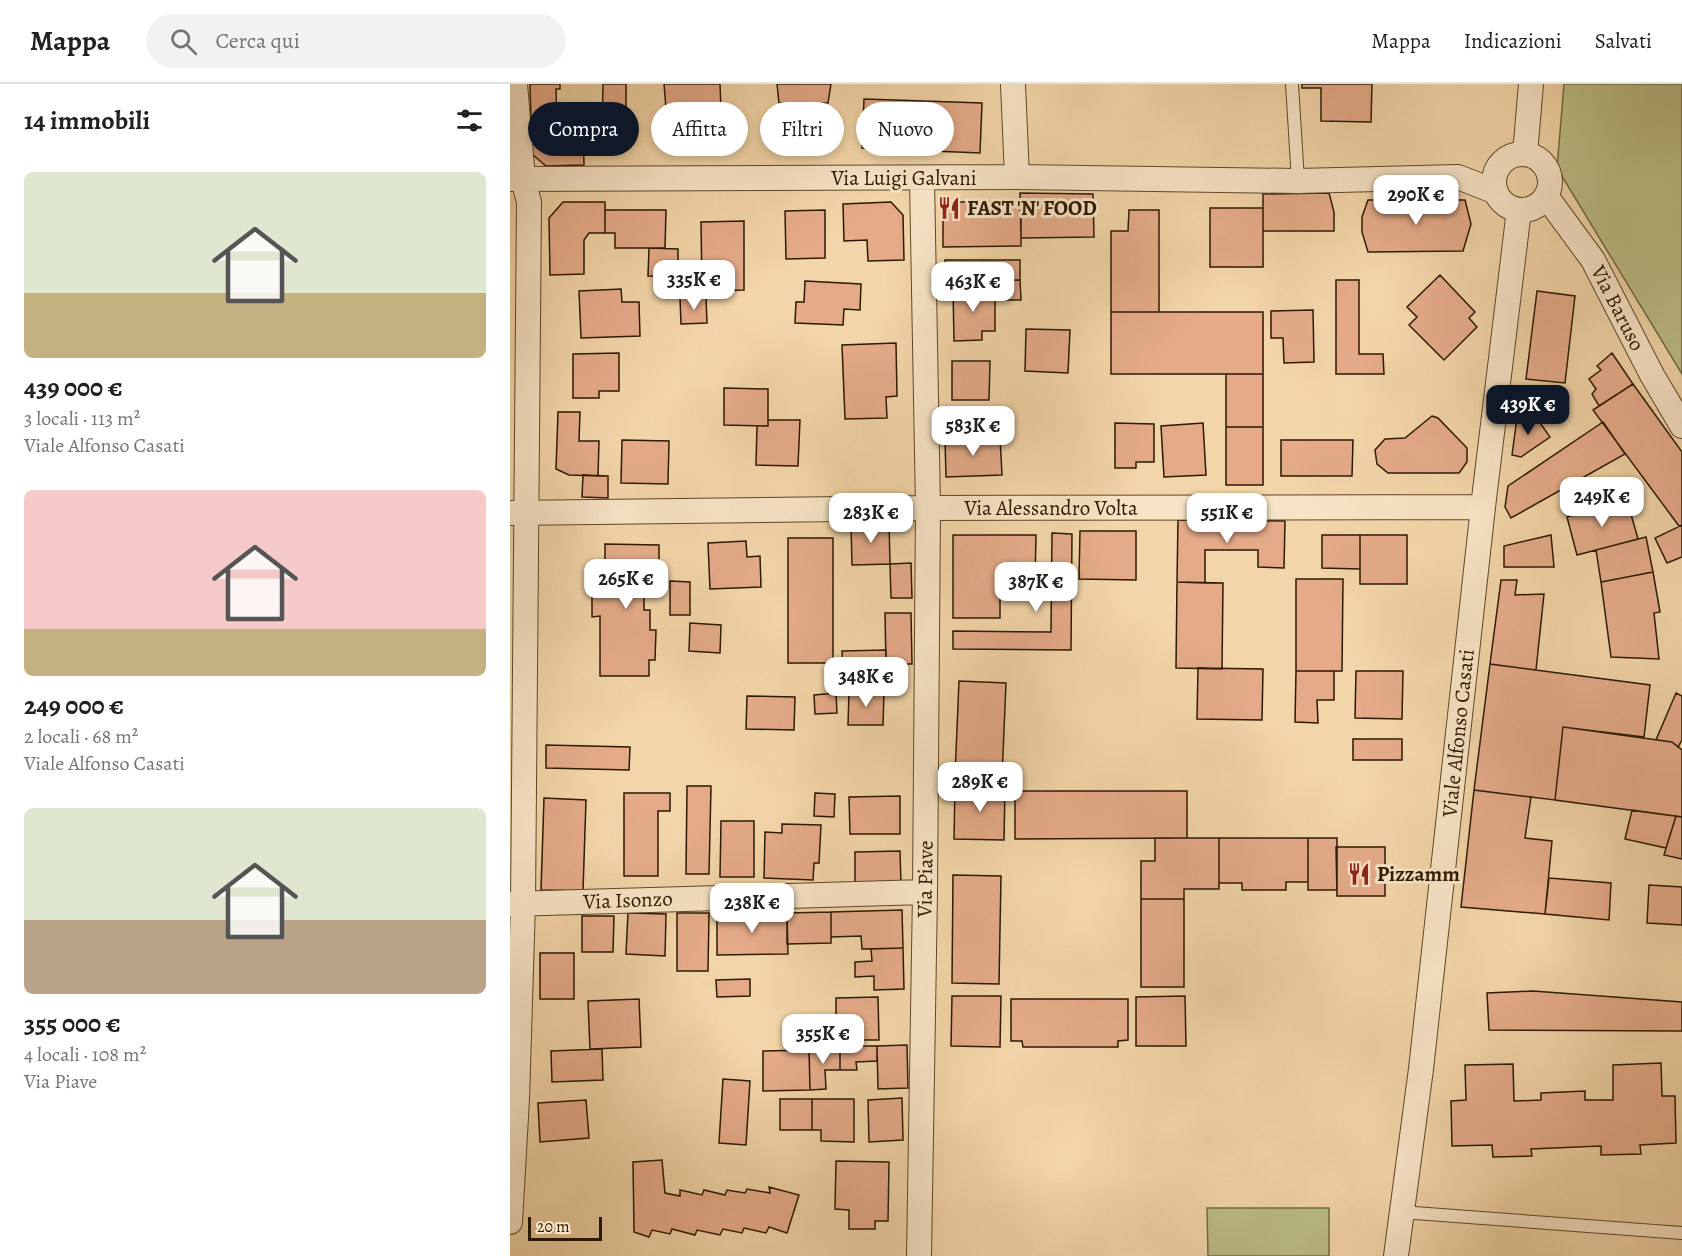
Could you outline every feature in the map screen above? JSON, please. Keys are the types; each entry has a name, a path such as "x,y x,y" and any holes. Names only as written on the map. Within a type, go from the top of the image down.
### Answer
{"street":[{"path":"510,1222 517,904 519,513 529,202 516,179 515,84"},
{"path":"1013,84 1017,177"},
{"path":"1525,154 1532,84"},
{"path":"1525,154 1534,157 1547,170 1549,188 1546,196 1533,208 1519,210 1507,206 1500,200 1494,183 1500,165 1515,155 1525,154"},
{"name":"Via Luigi Galvani","path":"516,179 1017,177 1298,181 1458,177 1496,192"},
{"name":"Via Piave","path":"919,1256 928,508 922,179"},
{"name":"Via Baruso","path":"1546,196 1593,260 1652,375 1682,426"},
{"name":"Viale Alfonso Casati","path":"1396,1256 1421,1069 1483,507 1519,210"},
{"name":"Via Alessandro Volta","path":"519,513 928,508 1483,507"},
{"name":"Via Isonzo","path":"517,904 925,892"}],"lane":[{"path":"1292,84 1298,181"},
{"path":"1401,1212 1682,1233"}],"green space":[{"path":"1564,84 1682,84 1682,374 1557,168"},
{"path":"1207,1208 1329,1208 1329,1256 1208,1256"}],"building":[{"path":"530,84 560,84 560,89 556,89 556,102 531,102"},
{"path":"603,84 626,84 626,102 603,102"},
{"path":"664,84 720,84 721,102 665,102"},
{"path":"777,84 831,84 828,102 779,102"},
{"path":"1302,84 1372,84 1371,122 1321,121 1321,88 1302,88"},
{"path":"864,99 952,102 864,102"},
{"path":"954,102 982,103 980,153 954,152"},
{"path":"534,156 584,156 584,165 546,166"},
{"path":"1020,193 1093,194 1094,237 1021,238"},
{"path":"1329,193 1334,212 1334,231 1263,231 1263,194"},
{"path":"1368,200 1465,200 1471,224 1463,251 1368,252 1362,232 1362,217"},
{"path":"563,202 605,202 605,233 589,233 584,240 584,274 550,275 549,218"},
{"path":"891,202 903,215 904,260 868,261 867,240 844,241 843,204"},
{"path":"950,202 1021,202 1021,246 943,247 943,210"},
{"path":"1210,208 1263,208 1263,267 1210,267"},
{"path":"605,210 666,210 665,248 615,248 615,233 605,233"},
{"path":"825,210 825,258 786,259 785,211"},
{"path":"1129,210 1159,210 1159,312 1111,312 1111,231 1128,231"},
{"path":"744,221 744,290 702,291 701,222"},
{"path":"649,248 678,249 678,277 648,276"},
{"path":"945,260 1020,260 1020,280 945,280"},
{"path":"1440,275 1475,312 1469,318 1477,327 1444,360 1409,325 1417,317 1407,307"},
{"path":"1020,280 1021,300 1002,300 1003,281"},
{"path":"1336,280 1359,280 1359,354 1383,354 1384,374 1336,374"},
{"path":"805,281 861,284 860,310 844,309 843,325 795,323 796,302 804,302"},
{"path":"953,288 995,288 995,331 982,331 982,340 954,341"},
{"path":"621,289 622,302 639,302 640,336 581,338 579,291"},
{"path":"1537,291 1575,296 1565,383 1526,379"},
{"path":"706,297 707,323 681,324 680,298"},
{"path":"1313,310 1314,362 1284,363 1283,338 1271,338 1271,311"},
{"path":"1111,312 1263,312 1263,374 1111,374"},
{"path":"1026,329 1070,330 1068,373 1025,371"},
{"path":"896,343 897,396 886,397 887,418 845,419 842,345"},
{"path":"619,353 619,391 599,391 599,398 573,398 573,354"},
{"path":"1612,353 1633,384 1599,406 1592,394 1596,389 1589,379 1601,370 1597,366"},
{"path":"952,361 990,361 989,400 952,400"},
{"path":"1226,374 1263,374 1263,427 1226,427"},
{"path":"1633,384 1682,452 1682,525 1679,526 1593,410"},
{"path":"724,388 768,389 768,426 724,425"},
{"path":"558,412 580,412 579,441 599,441 598,476 569,475 556,469"},
{"path":"1432,416 1438,418 1467,448 1467,462 1459,473 1388,473 1377,464 1375,450 1385,439 1405,438"},
{"path":"1536,417 1550,437 1521,457 1512,455 1517,418"},
{"path":"768,420 800,420 798,466 756,465 757,426 768,426"},
{"path":"1603,422 1625,454 1511,518 1505,507 1508,486"},
{"path":"1115,423 1154,424 1154,462 1136,462 1136,468 1115,468"},
{"path":"1203,423 1206,475 1164,477 1161,426"},
{"path":"1226,427 1263,427 1263,485 1226,485"},
{"path":"1000,436 1002,475 946,477 945,439"},
{"path":"622,440 669,441 668,484 621,483"},
{"path":"1281,440 1353,440 1352,476 1281,476"},
{"path":"583,475 608,476 608,498 582,497"},
{"path":"1627,500 1638,539 1577,555 1567,517"},
{"path":"1178,520 1285,521 1284,568 1258,567 1258,550 1205,550 1205,583 1177,582"},
{"path":"889,523 890,564 852,565 851,524"},
{"path":"1682,525 1682,557 1667,563 1655,538"},
{"path":"1080,531 1136,531 1136,580 1079,579"},
{"path":"1052,533 1072,534 1071,650 953,649 953,631 1051,632"},
{"path":"953,535 1036,535 1035,580 1000,580 1000,618 953,618"},
{"path":"1322,535 1360,535 1360,569 1322,568"},
{"path":"1360,535 1407,535 1407,584 1360,584"},
{"path":"1551,535 1554,567 1504,567 1504,546"},
{"path":"1646,537 1653,572 1601,582 1596,550"},
{"path":"788,538 833,538 833,663 788,663"},
{"path":"746,541 747,557 760,556 761,587 710,589 708,543"},
{"path":"605,544 659,545 659,570 651,570 651,590 644,590 644,610 650,610 650,630 656,630 655,660 649,660 649,676 600,676 600,616 592,617 592,589 598,589 599,566 605,566"},
{"path":"911,563 912,598 891,598 890,564"},
{"path":"1653,572 1660,612 1654,613 1659,659 1611,657 1601,582"},
{"path":"1296,579 1343,579 1342,671 1296,671"},
{"path":"1501,580 1517,580 1515,595 1544,594 1536,670 1490,664"},
{"path":"670,581 690,582 690,615 670,615"},
{"path":"1177,582 1223,583 1222,669 1176,668"},
{"path":"885,613 911,613 912,664 886,664"},
{"path":"690,623 721,625 720,653 689,651"},
{"path":"886,650 886,678 843,679 842,651"},
{"path":"1490,664 1650,685 1644,737 1563,727 1555,800 1474,790"},
{"path":"1198,668 1263,669 1262,720 1197,719"},
{"path":"1296,671 1334,671 1334,700 1317,700 1318,723 1295,722"},
{"path":"1356,671 1403,671 1402,719 1355,718"},
{"path":"959,681 1006,683 1002,777 955,776"},
{"path":"849,692 884,692 883,725 848,725"},
{"path":"836,693 837,713 815,714 814,695"},
{"path":"1676,693 1682,696 1682,740 1678,747 1672,742 1656,740"},
{"path":"747,696 795,697 794,730 746,729"},
{"path":"1563,727 1672,742 1682,750 1682,817 1555,800"},
{"path":"1353,739 1402,739 1402,760 1353,760"},
{"path":"546,745 630,747 629,770 546,768"},
{"path":"687,786 711,786 709,874 686,874"},
{"path":"955,786 1005,787 1004,840 954,839"},
{"path":"1474,790 1531,797 1525,838 1552,841 1545,914 1461,907"},
{"path":"1015,791 1187,791 1187,838 1015,839"},
{"path":"624,793 670,793 670,811 658,811 658,876 624,876"},
{"path":"815,793 835,794 834,817 814,816"},
{"path":"900,796 900,834 850,834 849,797"},
{"path":"544,798 586,800 583,891 541,890"},
{"path":"1632,810 1676,816 1666,848 1625,839"},
{"path":"1676,816 1682,817 1682,859 1664,855"},
{"path":"721,821 754,821 754,877 720,877"},
{"path":"782,824 821,825 819,863 814,863 813,880 764,878 765,832 782,833"},
{"path":"1155,838 1219,838 1219,889 1184,889 1184,899 1141,899 1141,861 1155,861"},
{"path":"1219,838 1308,838 1308,882 1286,882 1286,890 1242,890 1242,883 1219,883"},
{"path":"1308,838 1337,838 1337,890 1308,890"},
{"path":"1336,847 1385,847 1385,896 1337,896"},
{"path":"900,851 901,885 855,885 855,852"},
{"path":"953,875 1001,876 999,984 952,983"},
{"path":"1549,878 1611,883 1609,920 1545,914"},
{"path":"1649,885 1682,887 1682,925 1647,923"},
{"path":"1141,899 1184,899 1184,987 1141,987"},
{"path":"902,910 903,948 862,949 861,936 831,937 831,912"},
{"path":"831,912 831,943 787,944 787,913"},
{"path":"628,913 666,914 665,956 626,954"},
{"path":"677,913 709,913 708,971 677,971"},
{"path":"787,913 788,954 717,955 717,915"},
{"path":"582,916 614,916 613,952 582,952"},
{"path":"903,948 904,989 874,990 874,976 855,977 855,962 872,961 871,949"},
{"path":"540,953 574,953 574,999 540,999"},
{"path":"750,979 750,996 717,997 716,980"},
{"path":"1533,991 1682,1002 1682,1031 1489,1030 1487,993"},
{"path":"952,996 1001,996 1000,1047 951,1046"},
{"path":"1185,996 1186,1046 1136,1046 1136,997"},
{"path":"878,997 879,1040 836,1040 836,998"},
{"path":"639,999 641,1047 590,1049 588,1001"},
{"path":"1011,999 1128,999 1128,1040 1118,1041 1118,1047 1023,1047 1022,1041 1011,1041"},
{"path":"907,1045 908,1088 878,1089 877,1046"},
{"path":"840,1046 877,1046 877,1061 856,1062 857,1070 840,1070"},
{"path":"840,1046 840,1070 825,1070 826,1089 810,1090 809,1047"},
{"path":"602,1049 603,1080 552,1082 551,1051"},
{"path":"809,1050 810,1090 763,1091 763,1051"},
{"path":"1661,1063 1662,1096 1675,1096 1676,1143 1640,1145 1641,1154 1601,1155 1601,1146 1531,1149 1532,1156 1493,1157 1492,1145 1452,1146 1451,1101 1466,1100 1465,1065 1513,1064 1514,1101 1541,1100 1541,1093 1585,1091 1585,1100 1613,1100 1613,1065"},
{"path":"723,1079 750,1081 746,1145 719,1143"},
{"path":"902,1098 903,1140 869,1142 868,1100"},
{"path":"780,1099 812,1099 812,1130 780,1130"},
{"path":"812,1099 854,1099 854,1142 821,1141 821,1130 812,1130"},
{"path":"586,1100 589,1138 540,1142 538,1103"},
{"path":"662,1160 665,1193 680,1196 680,1190 702,1195 704,1190 725,1195 727,1190 745,1193 747,1189 770,1193 769,1187 799,1195 787,1233 769,1227 766,1233 744,1228 742,1233 723,1229 720,1235 697,1230 695,1235 672,1229 670,1234 652,1230 649,1237 634,1232 633,1162"},
{"path":"836,1161 889,1162 888,1221 875,1221 875,1229 849,1229 849,1210 835,1209"}],"place":[{"name":"FAST 'N' FOOD","path":"949,208"},
{"name":"Pizzamm","path":"1359,874"}]}
